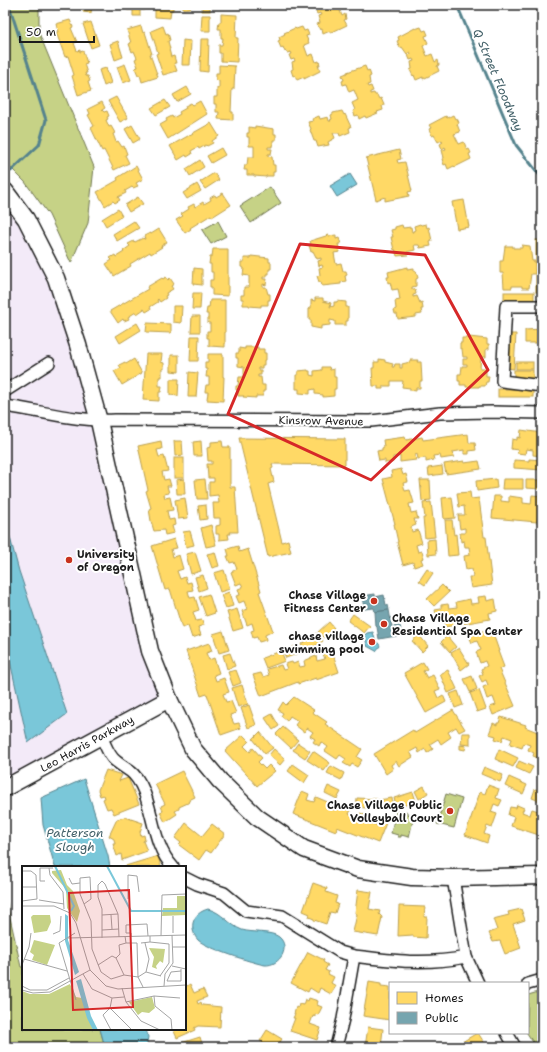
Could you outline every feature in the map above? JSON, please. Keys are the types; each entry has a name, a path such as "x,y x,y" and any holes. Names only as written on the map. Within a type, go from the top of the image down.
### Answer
{"main road":[{"path":"5,190 26,219 56,278 78,345 99,421 150,652 169,699 194,749 220,781 257,817 304,849 358,869 412,877 453,878 542,876"},
{"name":"Leo Harris Parkway","path":"5,788 169,699"}],"street":[{"path":"542,306 506,306 502,381 542,386"},
{"path":"5,391 49,363"},
{"name":"Kinsrow Avenue","path":"5,406 55,416 99,421 371,421 440,413 542,413"},
{"path":"101,736 113,759 131,771 138,780 144,791 161,847 166,858 172,866"},
{"path":"186,878 197,884 224,893 246,911 282,916 340,952 354,956 394,961 426,962 466,957"},
{"path":"453,878 466,957 478,982"},
{"path":"336,1047 343,1019 354,956"},
{"path":"529,984 542,980"},
{"path":"508,1034 515,1047"}],"highlighted area":[{"path":"300,244 425,255 488,370 371,480 228,414"}],"shaded area":[{"name":"University of Oregon","path":"5,191 56,278 169,699 5,788"}],"green space":[{"path":"5,5 39,5 39,33 94,167 88,223 71,263 49,215 25,182 5,162"},
{"path":"270,187 281,203 251,223 240,206"},
{"path":"218,221 226,236 211,244 202,230"},
{"name":"Chase Village Public Volleyball Court","path":"446,794 462,799 454,828 437,824"},
{"path":"396,811 404,813 405,811 407,814 414,816 409,837 401,835 401,837 398,837 398,835 391,833"},
{"path":"5,895 22,967 22,1030 100,1030 105,1047 5,1047"},
{"path":"542,991 542,1047 536,1047 528,1034 529,1034 529,995"}],"water":[{"path":"350,174 357,185 337,197 330,186"},
{"path":"5,519 19,571 67,714 28,743 10,661 5,648"},
{"name":"chase village swimming pool","path":"373,632 375,640 380,646 376,651 367,646 365,635"},
{"name":"Patterson Slough","path":"84,779 110,866 55,866 43,825 41,798"},
{"path":"208,909 217,913 242,930 276,935 282,941 284,946 282,955 275,962 265,965 230,955 210,947 198,940 194,934 193,923 199,914"},
{"path":"100,1030 146,1030 148,1037 146,1047 105,1047"}],"building: Homes":[{"path":"71,5 71,7 58,6"},
{"path":"84,5 92,5 91,13 83,12"},
{"path":"126,5 145,5 145,10 140,10 140,16 133,16 133,10 127,10"},
{"path":"155,5 173,5 170,18 155,17"},
{"path":"183,5 191,5 191,8 183,9"},
{"path":"202,5 210,5 210,11 202,11"},
{"path":"224,5 240,5 240,8 224,7"},
{"path":"313,5 332,5 334,10 339,8 342,16 345,14 346,19 344,20 347,25 330,33 330,31 323,34 322,29 320,30 317,24 320,23 318,16 321,15 320,13 317,14 315,9 318,8 318,6 314,7"},
{"path":"221,14 237,15 237,62 221,61 219,45 222,45 223,38 221,38 221,29 218,29 219,22 221,22"},
{"path":"202,15 210,15 210,31 201,31"},
{"path":"70,20 73,27 71,28 77,42 74,43 77,51 83,51 87,63 84,64 87,73 85,73 90,81 88,82 91,91 78,95 68,56 65,57 56,32 58,32 56,24"},
{"path":"91,22 99,45 91,48 83,24"},
{"path":"141,26 143,33 145,32 152,54 150,54 158,77 142,82 140,75 138,75 135,68 138,67 135,59 137,58 134,51 132,52 129,44 131,43 127,30"},
{"path":"163,26 166,34 168,33 170,40 168,41 169,49 171,57 174,56 176,63 174,63 177,71 163,75 156,54 158,53 151,31"},
{"path":"302,27 304,31 307,30 309,35 306,36 309,43 304,45 308,56 313,54 316,62 319,61 320,65 318,65 320,71 304,79 304,77 297,80 295,75 293,76 291,70 293,69 292,62 295,61 294,59 291,60 289,55 292,54 291,52 285,52 283,47 281,48 278,41 280,40 279,37 285,34 284,33 295,28"},
{"path":"421,27 423,31 426,30 428,35 425,36 428,43 423,46 427,56 432,54 435,62 438,60 439,65 437,66 439,71 423,79 423,77 416,80 410,70 412,69 411,62 414,61 413,59 410,60 408,55 411,54 410,52 407,54 402,47 400,48 397,41 399,40 398,37 415,28"},
{"path":"201,39 209,39 208,72 200,71"},
{"path":"183,40 191,41 190,65 182,65"},
{"path":"118,41 123,57 115,60 110,44"},
{"path":"125,64 131,80 123,83 117,67"},
{"path":"219,65 235,66 231,112 233,112 233,120 218,119 219,112 216,112 214,97 217,97 217,88 219,88 219,81 216,80 216,73 219,73"},
{"path":"365,66 367,71 369,70 371,76 369,77 370,84 367,85 368,87 371,86 373,91 370,92 370,94 374,93 379,99 381,98 384,105 382,106 383,110 377,112 378,113 359,119 358,115 355,116 353,111 355,110 352,103 358,100 354,90 349,92 346,84 343,85 342,81 344,80 342,75"},
{"path":"106,68 111,83 104,86 99,70"},
{"path":"187,87 191,94 177,102 173,95"},
{"path":"116,97 128,118 120,122 108,101"},
{"path":"165,100 170,107 156,115 151,108"},
{"path":"200,101 207,114 168,139 160,125 167,121 166,119 172,116 173,118 180,114 179,112 186,108 185,106 191,103 193,105"},
{"path":"102,102 105,108 102,110 104,112 107,111 109,116 106,120 109,127 111,126 115,133 113,134 116,142 118,141 122,147 124,146 127,154 125,155 129,163 114,170 104,150 102,151 91,128 94,126 88,115 90,114 88,109"},
{"path":"342,111 351,127 349,128 350,132 340,136 339,133 333,133 335,138 328,142 329,145 318,147 316,141 314,141 308,122 313,121 312,119 319,116 320,119 328,117 329,121 331,121 331,115 333,113"},
{"path":"453,115 455,119 457,118 459,123 457,124 460,132 454,134 459,144 464,142 467,150 469,149 471,159 448,169 446,164 444,165 442,159 444,158 442,150 446,149 445,147 442,149 440,144 443,142 442,140 438,142 434,135 432,136 429,125 446,116 447,118"},
{"path":"211,123 219,136 212,141 213,143 199,149 198,147 191,151 192,154 187,157 186,155 178,160 170,146"},
{"path":"132,125 140,139 133,143 125,129"},
{"path":"255,126 274,129 274,134 276,134 276,140 273,140 272,147 268,147 268,149 272,149 271,154 268,154 268,156 272,157 273,165 275,165 275,172 273,172 273,176 266,177 247,175 247,170 244,170 245,165 247,165 248,157 254,157 254,146 249,146 249,137 247,137 247,133 249,133 249,127 255,128"},
{"path":"221,148 225,155 211,163 207,156"},
{"path":"399,150 401,159 397,160 398,163 405,162 412,191 408,192 409,196 385,201 385,197 376,200 366,158"},
{"path":"200,160 204,167 190,176 186,169"},
{"path":"136,166 143,179 136,183 138,186 132,187 125,191 126,193 118,197 120,200 115,203 113,201 105,206 97,192 118,180 117,178"},
{"path":"214,173 219,180 205,189 200,182"},
{"path":"197,184 201,191 187,199 183,193"},
{"path":"223,193 231,205 212,217 211,215 190,228 191,229 185,233 176,220 183,216 181,214 189,209 188,207 194,204 195,207 203,202 204,204 211,200 210,198 215,195 216,197"},
{"path":"138,197 143,204 129,212 125,205"},
{"path":"464,200 469,227 457,229 452,202"},
{"path":"118,209 122,216 106,226 102,219"},
{"path":"134,221 139,228 117,241 113,234"},
{"path":"426,224 427,228 429,227 432,241 430,242 431,246 420,248 419,245 414,245 415,250 407,252 408,255 397,256 391,237 393,237 391,230 402,225 403,228 411,227 413,232 415,230 414,226"},
{"path":"159,229 167,242 161,246 162,247 151,254 150,252 130,264 131,266 114,276 106,264 112,260 110,258 115,255 116,257 124,252 123,251 130,246 128,244 143,238 145,239 144,236"},
{"path":"329,235 336,235 336,239 339,238 341,244 338,244 340,252 334,253 336,264 341,263 343,271 346,271 347,275 345,276 346,281 341,282 341,284 322,286 317,276 320,275 319,268 323,267 322,265 319,266 318,261 321,260 321,258 317,259 313,251 311,252 309,245 311,244 310,241"},
{"path":"536,240 542,240 542,265 536,265"},
{"path":"522,245 530,246 532,261 535,261 535,274 531,274 529,288 512,286 512,288 504,288 503,273 500,273 500,261 503,261 505,246 522,248"},
{"path":"213,249 228,249 228,296 212,295 210,280 213,280 213,272 211,272 211,264 209,264"},
{"path":"251,256 269,258 269,262 271,262 269,274 267,274 267,277 263,277 263,279 267,279 266,285 263,284 263,287 266,287 268,294 270,294 270,300 268,300 268,305 261,305 261,307 243,305 243,299 241,299 241,295 244,295 244,287 249,287 249,276 243,275 244,268 241,267 241,262 244,262 244,258 251,258"},
{"path":"407,267 407,269 414,268 414,271 416,271 418,278 416,279 416,286 412,287 412,289 415,289 416,294 413,295 413,297 417,296 420,303 422,302 423,309 421,309 422,314 416,315 416,317 398,319 394,310 396,309 395,301 400,300 398,289 392,290 390,282 388,283 387,277 389,277 388,272"},
{"path":"194,268 202,269 202,285 193,284"},
{"path":"536,269 542,269 542,292 536,292"},
{"path":"166,277 168,280 170,278 174,284 171,286 173,289 166,293 166,298 160,302 158,299 158,302 150,307 151,309 146,312 144,309 137,314 136,312 128,317 129,319 124,321 123,319 118,323 110,311 148,289 147,287"},
{"path":"504,292 534,292 534,300 504,300"},
{"path":"193,293 201,293 200,309 192,309"},
{"path":"315,298 323,298 323,301 331,303 330,307 334,306 334,302 337,301 346,302 346,307 348,307 348,321 346,321 346,325 335,325 335,321 330,320 330,325 321,326 321,329 311,327 311,320 309,320 309,308 311,308 311,300 315,301"},
{"path":"210,300 225,300 225,347 209,346 207,331 210,331 210,323 208,323 208,314 206,314 207,308 209,308"},
{"path":"173,306 182,306 181,323 173,322"},
{"path":"192,316 200,316 200,332 191,332"},
{"path":"137,323 141,330 120,343 116,336"},
{"path":"147,323 171,324 171,333 146,332"},
{"path":"542,329 542,343 525,343 525,330"},
{"path":"508,334 516,334 514,369 506,368"},
{"path":"191,336 199,336 198,361 190,361"},
{"path":"469,337 487,339 487,344 489,344 489,349 486,349 486,357 481,357 480,368 486,368 486,376 489,376 488,382 486,382 485,386 466,387 466,385 460,385 460,381 458,381 458,374 461,374 462,366 467,366 467,364 463,364 463,359 467,359 467,357 463,357 462,349 460,349 460,343 462,343 462,338"},
{"path":"245,347 258,347 258,349 264,349 264,353 266,353 264,365 262,365 262,368 258,368 258,370 261,370 261,375 258,375 258,377 261,377 262,385 265,385 263,396 256,396 256,398 238,396 236,386 238,386 239,377 244,377 244,367 238,366 238,358 236,358 236,353 239,353 239,348 245,349"},
{"path":"146,354 162,354 161,362 164,363 164,369 162,369 162,377 159,377 159,386 162,386 161,392 159,392 159,401 143,400"},
{"path":"208,354 223,354 223,401 207,400 208,392 205,392 206,385 209,385 209,377 206,377 207,369 205,369 205,362 208,362"},
{"path":"171,355 179,355 179,372 171,371"},
{"path":"134,359 142,373 122,385 114,371 121,368 119,365 125,362 126,364"},
{"path":"379,359 393,364 392,367 394,367 395,364 400,364 400,368 402,368 402,364 410,362 410,360 418,360 417,362 421,362 422,381 420,381 420,388 416,388 416,391 410,390 410,388 402,387 403,381 391,381 391,386 383,386 383,389 378,389 378,386 373,386 372,368 374,368 374,362 379,362"},
{"path":"516,362 533,362 533,369 516,369"},
{"path":"322,367 329,367 330,370 334,369 336,389 334,389 334,396 323,397 323,395 315,394 315,389 310,390 310,394 299,393 299,389 296,389 296,375 298,375 298,371 308,370 310,371 310,375 314,376 314,371 322,370"},
{"path":"514,370 533,370 533,378 514,378"},
{"path":"189,372 198,373 196,397 188,397"},
{"path":"170,379 179,379 178,396 170,395"},
{"path":"498,389 533,389 533,397 498,397"},
{"path":"521,430 542,433 542,456 533,455 533,450 526,449 525,454 517,453 518,450 511,449 512,439 517,440 517,437 520,438"},
{"path":"468,434 469,443 475,443 476,450 469,451 469,454 464,454 464,450 453,452 454,457 441,459 440,455 433,456 434,460 426,462 426,458 418,459 417,454 415,455 416,460 400,462 400,456 393,457 393,462 385,463 385,460 379,461 377,451 382,450 384,447 383,440 405,437 406,440 422,437 423,440"},
{"path":"239,438 345,439 345,465 272,464 273,468 271,469 274,482 268,484 282,542 288,540 291,552 268,557"},
{"path":"161,441 162,449 157,450 159,457 164,456 168,471 162,472 164,480 169,479 171,486 167,486 169,493 164,494 165,498 170,497 173,510 167,511 169,520 174,519 175,525 172,526 174,533 165,535 164,530 154,531 149,509 151,508 146,491 148,490 138,446"},
{"path":"174,441 182,441 183,455 175,456"},
{"path":"201,441 202,456 194,456 193,442"},
{"path":"222,441 223,447 230,447 230,487 235,487 238,532 230,532 231,534 228,534 229,539 219,540 219,534 216,534 216,526 220,525 220,518 214,518 213,503 219,503 218,495 209,496 209,482 214,482 214,478 208,478 207,464 212,464 212,461 208,461 207,448 211,447 211,442"},
{"path":"174,458 184,458 184,478 174,478"},
{"path":"529,459 542,460 542,470 514,468 514,460 529,461"},
{"path":"464,461 464,463 479,461 481,469 446,474 444,464"},
{"path":"442,466 443,474 429,476 428,468"},
{"path":"401,469 403,475 406,474 408,482 403,483 405,491 410,490 414,503 409,504 411,513 416,512 418,519 414,519 416,525 411,527 412,532 418,530 422,543 416,545 418,552 422,551 424,558 421,559 423,564 414,567 413,562 403,565 397,542 395,524 383,479 392,477 391,471"},
{"path":"184,479 185,494 177,494 176,480"},
{"path":"205,479 207,499 197,499 195,480"},
{"path":"496,479 497,488 477,491 476,481"},
{"path":"503,479 523,479 523,489 502,489"},
{"path":"420,480 430,480 431,500 422,501"},
{"path":"526,480 540,480 540,489 526,488"},
{"path":"470,492 471,499 479,498 492,585 471,588 469,577 473,577 472,569 466,570 464,556 470,555 469,547 465,547 464,541 461,542 460,533 465,533 465,528 460,529 458,515 465,515 464,506 459,507 457,493"},
{"path":"532,495 542,496 542,518 538,517 537,522 492,518 494,496 501,496 501,501 509,502 509,496 523,498 523,503 531,504"},
{"path":"452,497 455,518 444,519 442,498"},
{"path":"185,498 188,518 178,519 175,500"},
{"path":"431,502 435,537 425,538 423,503"},
{"path":"206,505 207,519 200,520 198,506"},
{"path":"445,520 452,520 454,535 456,534 458,555 448,556"},
{"path":"211,525 216,545 206,547 201,528"},
{"path":"190,531 194,545 186,547 183,532"},
{"path":"174,539 177,548 171,549 173,557 179,555 183,569 177,571 180,579 185,577 187,583 191,582 193,590 188,591 190,598 195,597 199,610 193,612 196,621 202,620 204,625 198,627 201,635 192,638 188,626 182,628 170,589 165,590 152,546"},
{"path":"435,539 436,554 428,555 427,540"},
{"path":"238,546 239,552 248,549 261,591 259,592 273,631 265,635 266,640 259,642 257,637 253,638 251,631 254,630 252,623 247,625 242,611 247,609 244,601 239,603 236,596 240,595 238,589 243,587 241,583 236,585 231,572 237,569 234,562 230,563 227,556 229,556 227,549"},
{"path":"195,552 201,571 191,574 186,554"},
{"path":"215,552 219,566 212,568 207,554"},
{"path":"427,569 433,573 425,585 419,581"},
{"path":"224,570 230,589 220,592 214,573"},
{"path":"203,575 207,588 199,591 195,577"},
{"path":"442,585 449,592 434,606 427,599"},
{"path":"229,592 233,606 226,608 221,595"},
{"path":"209,594 215,613 206,616 199,597"},
{"path":"486,596 487,601 495,599 497,611 489,613 490,619 445,627 442,617 437,618 435,610 441,609 441,605 448,604 449,608 457,607 456,602 470,599 471,604 479,603 478,597"},
{"path":"542,600 542,617 539,617"},
{"path":"237,609 243,628 233,631 227,612"},
{"path":"353,614 370,626 364,633 348,621"},
{"path":"329,622 334,628 324,638 318,632"},
{"path":"491,628 504,667 499,669 515,706 493,715 490,707 496,705 493,697 487,699 483,687 488,685 486,680 482,682 479,676 483,674 481,669 487,666 485,661 480,663 476,652 481,650 477,641 472,643 469,636"},
{"path":"223,631 229,650 219,653 213,634"},
{"path":"317,633 323,641 306,652 301,644"},
{"path":"419,635 428,646 422,652 412,641"},
{"path":"447,636 456,647 450,652 441,642"},
{"path":"209,643 212,651 206,653 209,660 214,658 219,673 214,675 216,681 224,678 229,692 223,694 226,702 231,701 236,713 230,715 234,724 239,723 241,728 221,735 207,694 201,696 186,651"},
{"path":"296,646 299,653 286,658 283,651"},
{"path":"459,648 469,664 461,670 451,653"},
{"path":"281,651 285,661 266,668 262,658"},
{"path":"332,651 339,672 316,680 316,678 298,684 298,682 261,696 253,675 261,673 263,677 269,675 267,669 281,665 283,670 287,669 285,664 292,662 293,664 298,662 300,667 305,666 304,661 316,656 317,661 325,659 323,654"},
{"path":"230,653 235,666 227,669 223,655"},
{"path":"423,662 427,669 423,671 427,678 433,675 440,689 435,691 438,698 443,695 446,702 426,713 404,673"},
{"path":"236,670 241,683 233,686 228,672"},
{"path":"448,670 457,689 448,693 440,674"},
{"path":"472,676 477,689 470,692 464,679"},
{"path":"242,685 248,704 238,707 232,688"},
{"path":"479,690 486,709 477,712 470,693"},
{"path":"458,691 463,705 455,708 450,694"},
{"path":"294,697 314,710 312,712 327,722 325,724 362,749 357,757 362,760 357,767 352,764 350,767 343,763 346,759 340,755 337,759 325,751 328,747 321,742 319,746 313,742 315,739 310,736 313,732 307,728 304,732 295,725 298,721 290,716 287,721 281,716 283,713 278,710 283,702 286,705"},
{"path":"249,705 256,725 248,728 241,708"},
{"path":"453,710 465,729 459,732 456,727 448,732 451,737 441,744 438,739 430,744 433,749 427,753 425,749 419,753 417,748 410,752 413,757 399,766 396,761 391,765 393,769 386,774 374,754 413,730 415,733"},
{"path":"272,714 279,726 273,730 265,718"},
{"path":"501,717 526,725 525,727 540,733 539,736 542,737 542,754 540,754 538,758 533,756 534,753 528,750 530,745 524,743 522,748 510,744 512,739 504,736 502,741 495,739 496,736 489,734 493,723 497,725"},
{"path":"283,727 298,740 291,748 276,734"},
{"path":"260,732 273,748 265,754 253,739"},
{"path":"462,733 470,733 470,745 461,744"},
{"path":"243,735 249,741 244,746 250,752 253,748 262,758 258,762 265,769 269,765 275,771 257,786 225,751"},
{"path":"298,743 310,751 305,758 293,750"},
{"path":"460,745 466,746 465,750 460,749"},
{"path":"274,749 285,759 280,765 269,755"},
{"path":"499,749 518,758 513,767 495,759"},
{"path":"313,751 330,763 324,771 307,760"},
{"path":"519,761 533,767 529,774 516,768"},
{"path":"293,764 309,775 304,783 288,771"},
{"path":"331,766 344,773 341,780 327,773"},
{"path":"484,767 503,775 500,782 481,774"},
{"path":"106,770 122,775 119,781 128,778 139,804 114,814 111,808 107,809 103,799 105,798 104,795 100,796 98,790"},
{"path":"182,771 195,797 189,800 190,802 179,807 179,809 175,811 177,814 165,822 160,812 163,811 161,806 165,804 155,784"},
{"path":"509,777 527,785 523,794 505,786"},
{"path":"488,785 499,789 496,798 502,800 499,806 494,804 491,812 497,814 492,828 487,826 484,834 489,836 487,843 465,835 480,792 485,794"},
{"path":"328,786 341,792 337,799 325,793"},
{"path":"424,786 428,793 419,799 415,791"},
{"path":"535,789 542,791 542,802 532,798"},
{"path":"302,791 309,794 307,800 314,802 316,797 330,803 328,808 335,810 336,806 343,808 345,805 352,808 349,814 358,817 360,813 371,817 369,822 379,826 381,821 386,823 378,843 337,827 336,831 293,814"},
{"path":"413,792 416,801 397,808 394,798"},
{"path":"357,798 377,799 377,809 356,807"},
{"path":"392,798 393,806 379,807 378,800"},
{"path":"517,805 524,808 522,812 530,815 532,809 542,812 542,836 511,826 514,817 508,815 510,807 516,808"},
{"path":"125,817 143,823 140,832 141,836 144,835 145,840 143,841 147,851 122,860 121,854 117,856 113,844 115,844 114,839 109,836 117,819"},
{"path":"186,823 202,836 212,824 225,834 211,853 206,850 199,860 179,845 181,843 175,838"},
{"path":"158,856 161,866 125,866"},
{"path":"313,883 327,888 326,892 337,896 335,903 338,904 335,913 330,912 326,924 314,920 309,917 310,914 303,911"},
{"path":"358,890 372,892 369,909 380,911 379,914 382,917 378,936 353,932 357,914 355,913"},
{"path":"399,906 425,907 424,917 427,917 426,938 413,937 413,935 398,936"},
{"path":"521,909 525,920 513,924 521,948 505,954 500,941 493,942 489,933 497,930 493,919 509,915 508,912"},
{"path":"542,915 542,938 537,916"},
{"path":"308,952 324,960 323,962 328,965 325,970 329,972 328,974 334,977 331,983 336,986 331,994 320,988 318,993 310,988 308,992 291,983"},
{"path":"369,982 389,987 389,1020 363,1016"},
{"path":"190,984 194,993 203,989 207,997 197,1001 198,1004 201,1002 202,1005 221,1007 220,1027 198,1026 194,1028 195,1030 177,1038 173,1030 186,1030 186,986"},
{"path":"309,998 318,1001 317,1005 322,1007 318,1015 315,1014 315,1017 313,1016 310,1024 321,1028 317,1040 290,1031 295,1018 293,1018 296,1007 298,1008 299,1004 303,1005 305,999 308,1001"},
{"path":"368,1027 383,1029 381,1047 365,1047"},
{"path":"267,1030 282,1039 280,1042 283,1044 281,1047 259,1047 263,1042 260,1041"},
{"path":"475,1034 479,1034 487,1047 465,1047 462,1042"},
{"path":"200,1037 203,1047 179,1047 178,1044"}],"building: Public":[{"name":"Chase Village Fitness Center","path":"375,594 375,597 384,595 386,605 388,605 389,610 375,612 374,608 364,609 362,596"},
{"name":"Chase Village Residential Spa Center","path":"389,610 392,627 400,626 402,635 379,639 375,612"}],"waterway":[{"name":"Patterson Slough","path":"9,5 46,120 39,145 11,171"},
{"name":"Q Street Floodway","path":"457,5 516,145 542,178"}],"place":[{"name":"University of Oregon","path":"69,560"},
{"name":"Chase Village Fitness Center","path":"374,601"},
{"name":"Chase Village Residential Spa Center","path":"384,624"},
{"name":"chase village swimming pool","path":"372,642"},
{"name":"Chase Village Public Volleyball Court","path":"450,811"}]}
